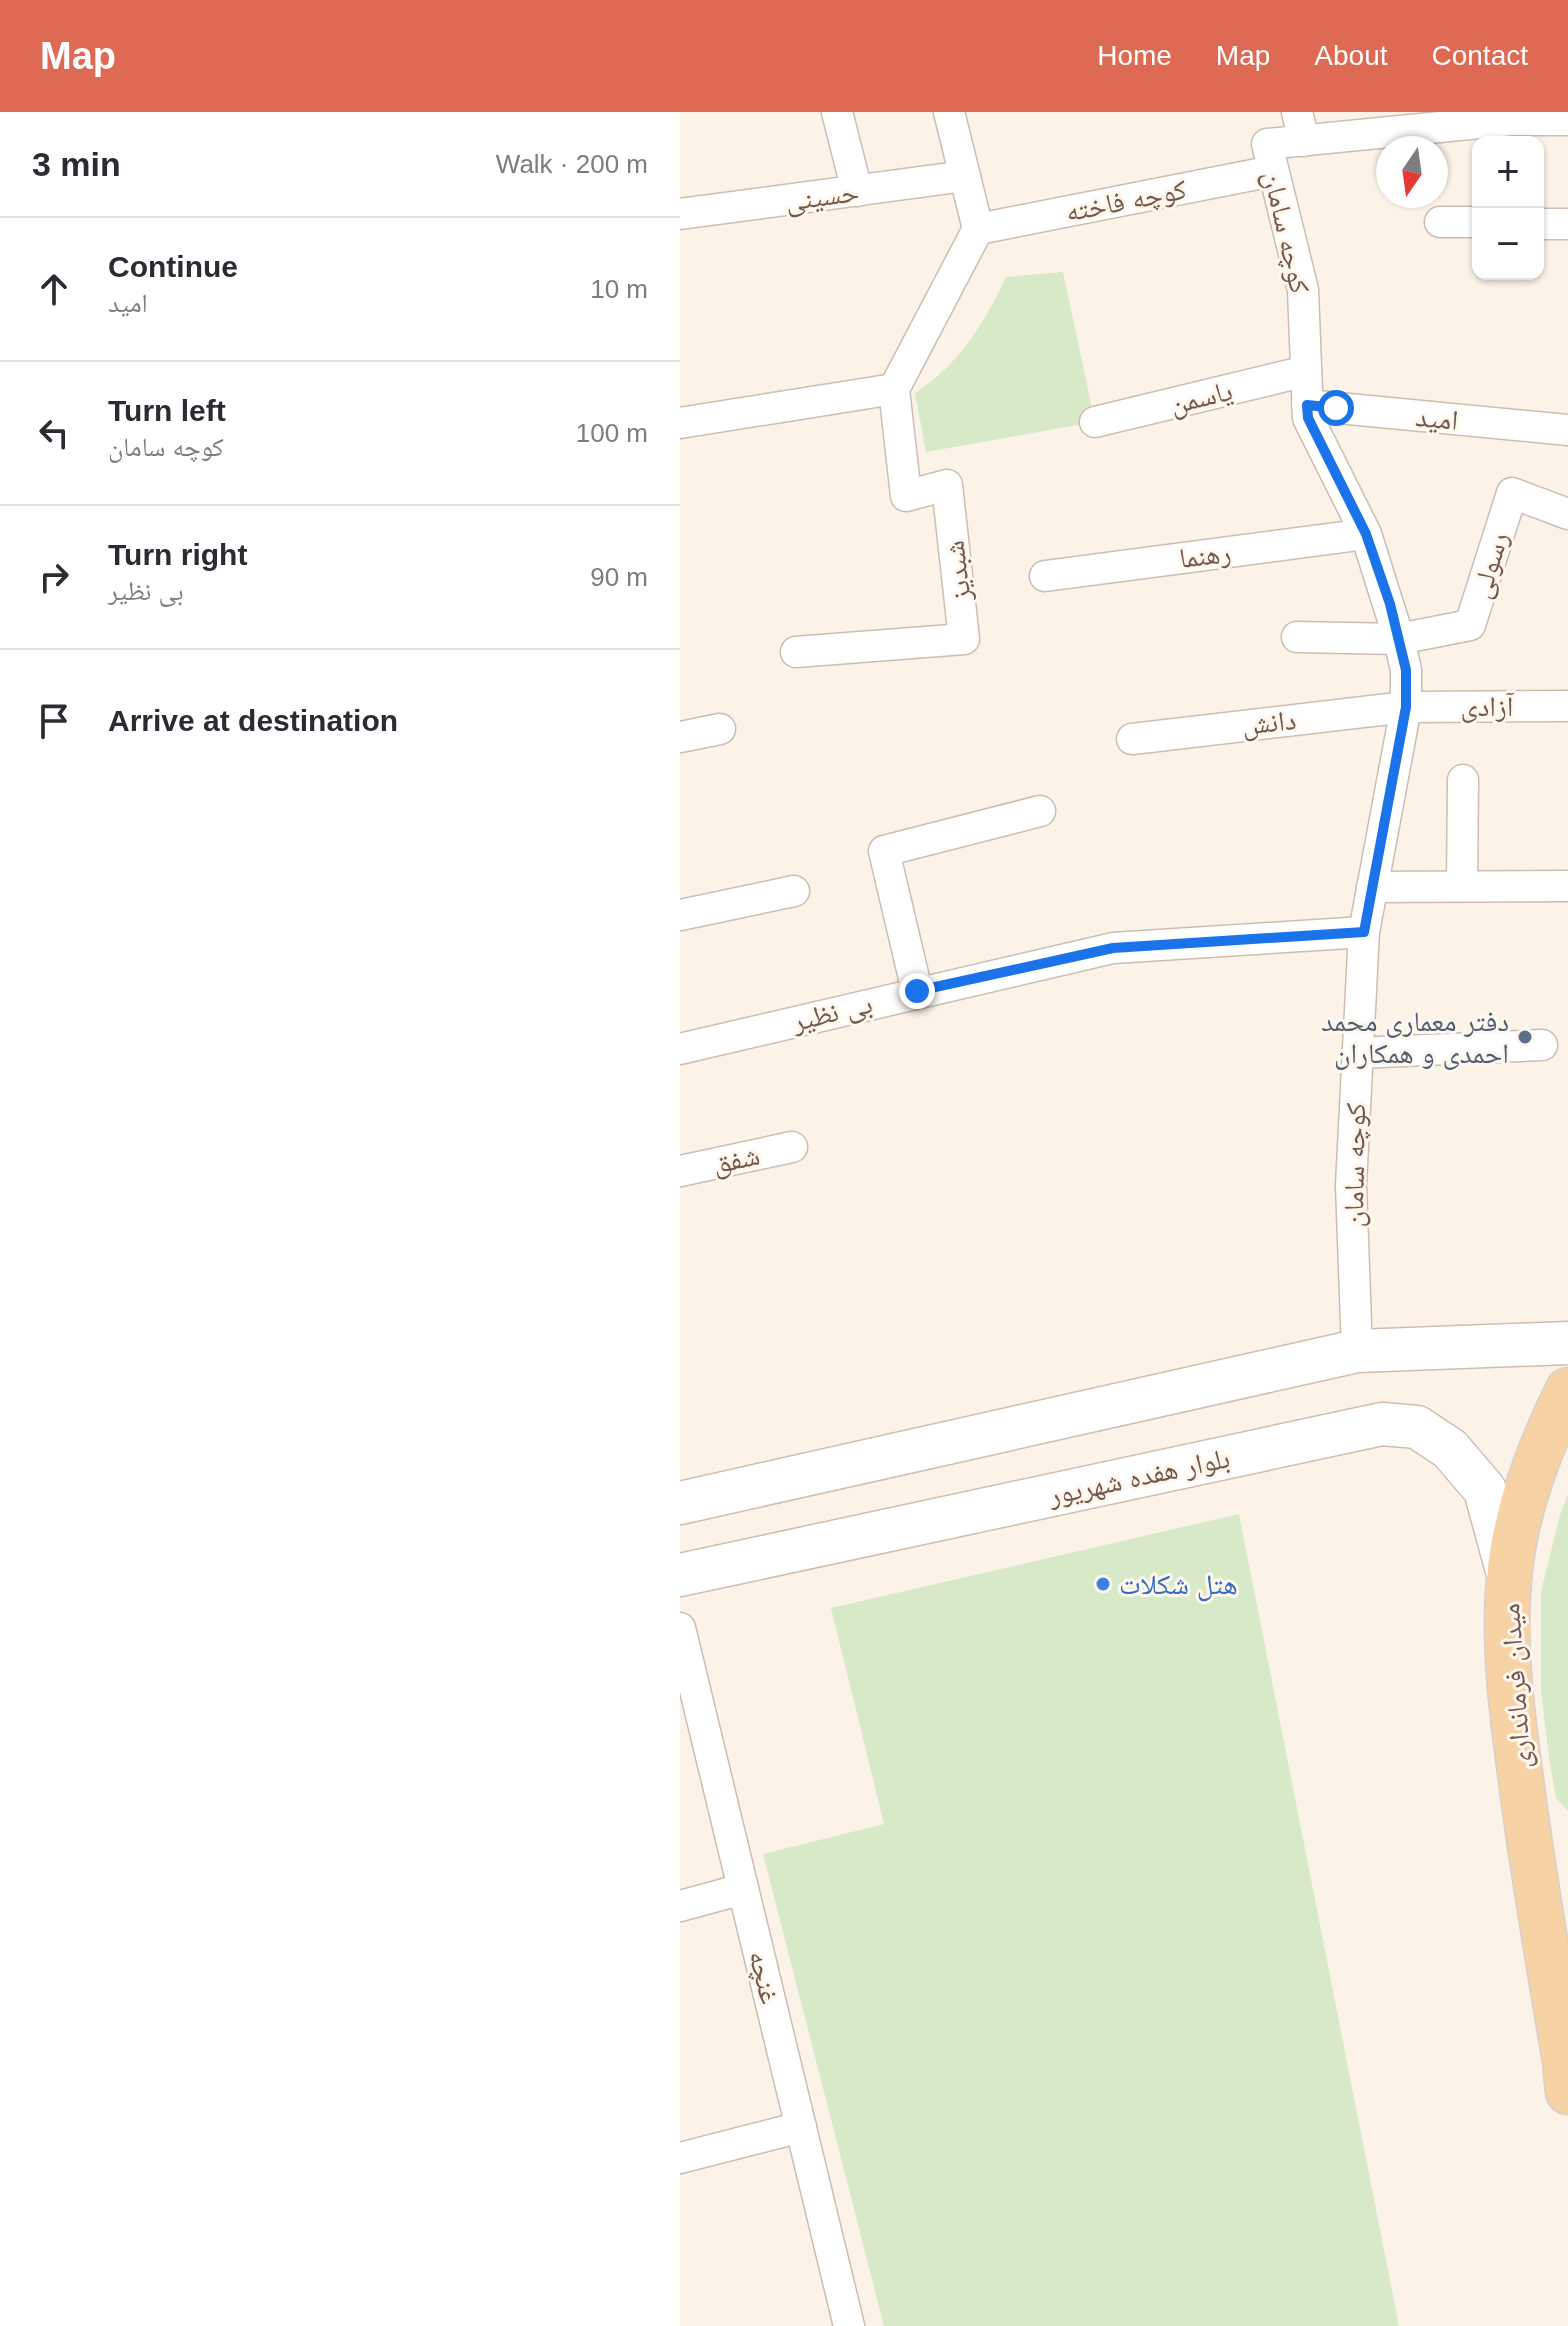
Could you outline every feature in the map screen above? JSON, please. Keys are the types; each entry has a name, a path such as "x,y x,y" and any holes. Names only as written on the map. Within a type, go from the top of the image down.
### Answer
{"main road":[{"path":"680,1503 1357,1351 1568,1343"},
{"name":"میدان فرمانداری","path":"1568,1390 1553,1419 1519,1520 1509,1578 1506,1628 1514,1732 1529,1847 1568,2092"},
{"name":"بلوار هفده شهریور","path":"680,1575 1382,1424 1417,1427 1450,1449 1485,1490 1509,1578"}],"street":[{"path":"837,112 857,191"},
{"path":"680,423 894,389 978,229 949,112"},
{"name":"کوچه فاخته","path":"978,229 1270,158 1300,126 1568,120"},
{"name":"کوچه سامان","path":"1270,158 1303,290 1308,418 1366,534 1406,670 1406,707 1364,932 1351,1185 1357,1351"},
{"name":"حسینی","path":"680,214 965,176"},
{"path":"1440,222 1472,222"},
{"path":"1544,224 1568,224"},
{"name":"یاسمن","path":"1095,422 1306,371"},
{"name":"شبدیز","path":"796,652 964,639 947,485 906,496 894,389"},
{"name":"امید","path":"1307,405 1568,430"},
{"name":"رسولی","path":"1399,639 1470,625 1512,493 1568,514"},
{"name":"رهنما","path":"1045,576 1366,534"},
{"path":"1297,637 1399,639"},
{"name":"آزادی","path":"1406,707 1568,706"},
{"name":"دانش","path":"1132,739 1406,707"},
{"path":"680,737 720,729"},
{"path":"1462,886 1463,780"},
{"path":"917,991 884,851 1040,811"},
{"path":"1372,887 1568,886"},
{"path":"680,915 794,891"},
{"name":"بی نظیر","path":"680,1049 917,991 1113,948 1364,932"},
{"path":"1357,1053 1542,1045"},
{"name":"شفق","path":"680,1171 792,1147"},
{"name":"غنچه","path":"680,1628 849,2326"},
{"path":"680,1906 743,1889"},
{"path":"680,2158 801,2127"}],"green space":[{"path":"1063,272 1095,422 926,452 915,393 944,370 969,342 1006,277"},
{"path":"1568,1494 1568,1811 1556,1798 1549,1758 1541,1690 1541,1592"},
{"path":"1239,1514 1399,2326 884,2326 763,1854 884,1824 831,1608"}],"place":[{"name":"دفتر معماری محمد احمدی و همکاران","path":"1525,1037"},
{"name":"هتل شکلات","path":"1103,1584"}],"route":[{"path":"917,991 1113,948 1364,932 1406,707 1406,670 1390,604 1366,534 1308,418 1307,405 1336,408"}]}
